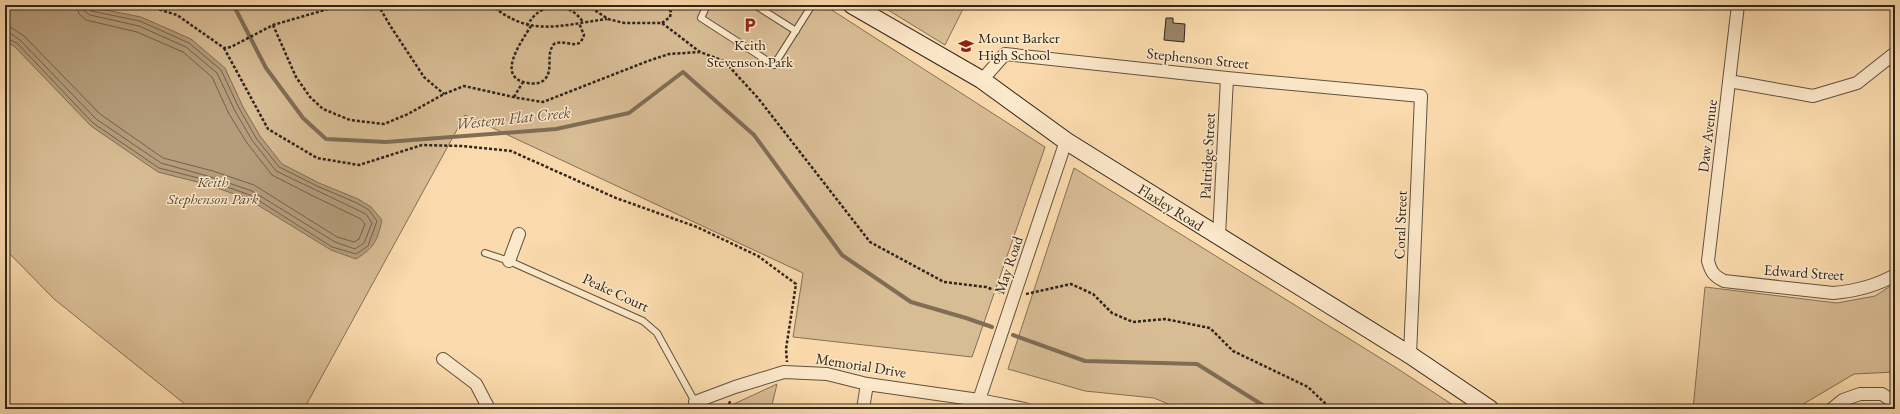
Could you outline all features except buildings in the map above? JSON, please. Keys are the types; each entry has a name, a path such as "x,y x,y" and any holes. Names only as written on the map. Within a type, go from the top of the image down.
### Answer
{"main road":[{"name":"Flaxley Road","path":"852,5 982,80 1066,141 1410,355 1490,409"}],"street":[{"name":"Daw Avenue","path":"1711,271 1708,261 1738,5"},
{"path":"1729,81 1813,96 1857,83 1895,53"},
{"name":"Stephenson Street","path":"982,80 1005,54 1227,78 1421,96"},
{"name":"Paltridge Street","path":"1218,236 1227,78"},
{"name":"Coral Street","path":"1410,355 1421,96"},
{"name":"May Road","path":"979,400 1066,141"},
{"path":"510,261 520,234"},
{"name":"Edward Street","path":"1711,271 1716,277 1724,281 1833,293 1850,292 1869,287 1895,275"},
{"path":"443,359 476,384 489,409"},
{"name":"Memorial Drive","path":"695,402 735,387 788,372 827,374 866,384 979,400 1025,409"},
{"path":"863,409 866,384"},
{"path":"1832,409 1843,400 1860,394 1882,394 1895,403"}],"lane":[{"path":"707,5 701,18 774,64 812,5"},
{"path":"755,5 796,31"},
{"name":"Peake Court","path":"485,254 510,261 643,321 657,333 695,402"}],"path":[{"path":"146,5 177,15 224,48 268,129 317,158 359,165 422,146 462,146 511,151 616,198 697,227 758,256 796,284 786,349 788,372"},
{"path":"224,48 240,43 273,25 342,5"},
{"path":"378,5 424,77 444,94"},
{"path":"491,5 504,16 527,26 544,27 608,19"},
{"path":"527,26 536,12 542,8 557,5 572,10 578,15 584,31 583,38 578,44 564,41 554,44 549,52 549,70 545,79 538,83 523,82 514,76 512,71 512,62 531,26"},
{"path":"587,5 608,19 624,23 662,23 670,17 671,12 667,5"},
{"path":"662,23 700,52 724,61 758,98 870,242 944,282 986,288 1014,297 1071,284 1093,294 1112,313 1133,322 1165,319 1210,328 1234,351 1308,387 1331,409"},
{"path":"273,25 296,77 310,97 323,109 350,120 384,124 408,114 444,94 464,86 543,102 669,54 700,52"},
{"path":"514,97 523,82"}],"green space":[{"name":"Keith Stephenson Park","path":"5,5 824,5 1045,147 972,357 793,337 803,273 465,115 304,409 191,409 54,299 5,249"},
{"path":"880,5 965,5 945,45"},
{"path":"1074,168 1398,369 1459,409 1180,409 1154,398 1085,391 1008,369"},
{"path":"1895,283 1895,372 1854,374 1795,409 1693,409 1705,287 1837,303 1875,296"},
{"path":"777,384 771,409 723,409"}],"water":[{"path":"5,5 81,5 141,17 191,39 225,68 243,107 260,136 282,164 319,183 358,199 371,207 382,220 374,243 367,251 356,259 331,250 248,199 209,185 158,172 91,126 14,46 5,41"}],"waterway":[{"name":"Western Flat Creek","path":"229,5 235,8 266,68 303,118 326,139 386,142 556,129 629,113 683,72 754,135 842,255 911,302 992,327"},
{"name":"Western Flat Creek","path":"1013,335 1085,361 1197,364 1269,409"}],"place":[{"name":"Keith Stevenson Park","path":"750,25"},
{"name":"Mount Barker High School","path":"966,46"}]}
